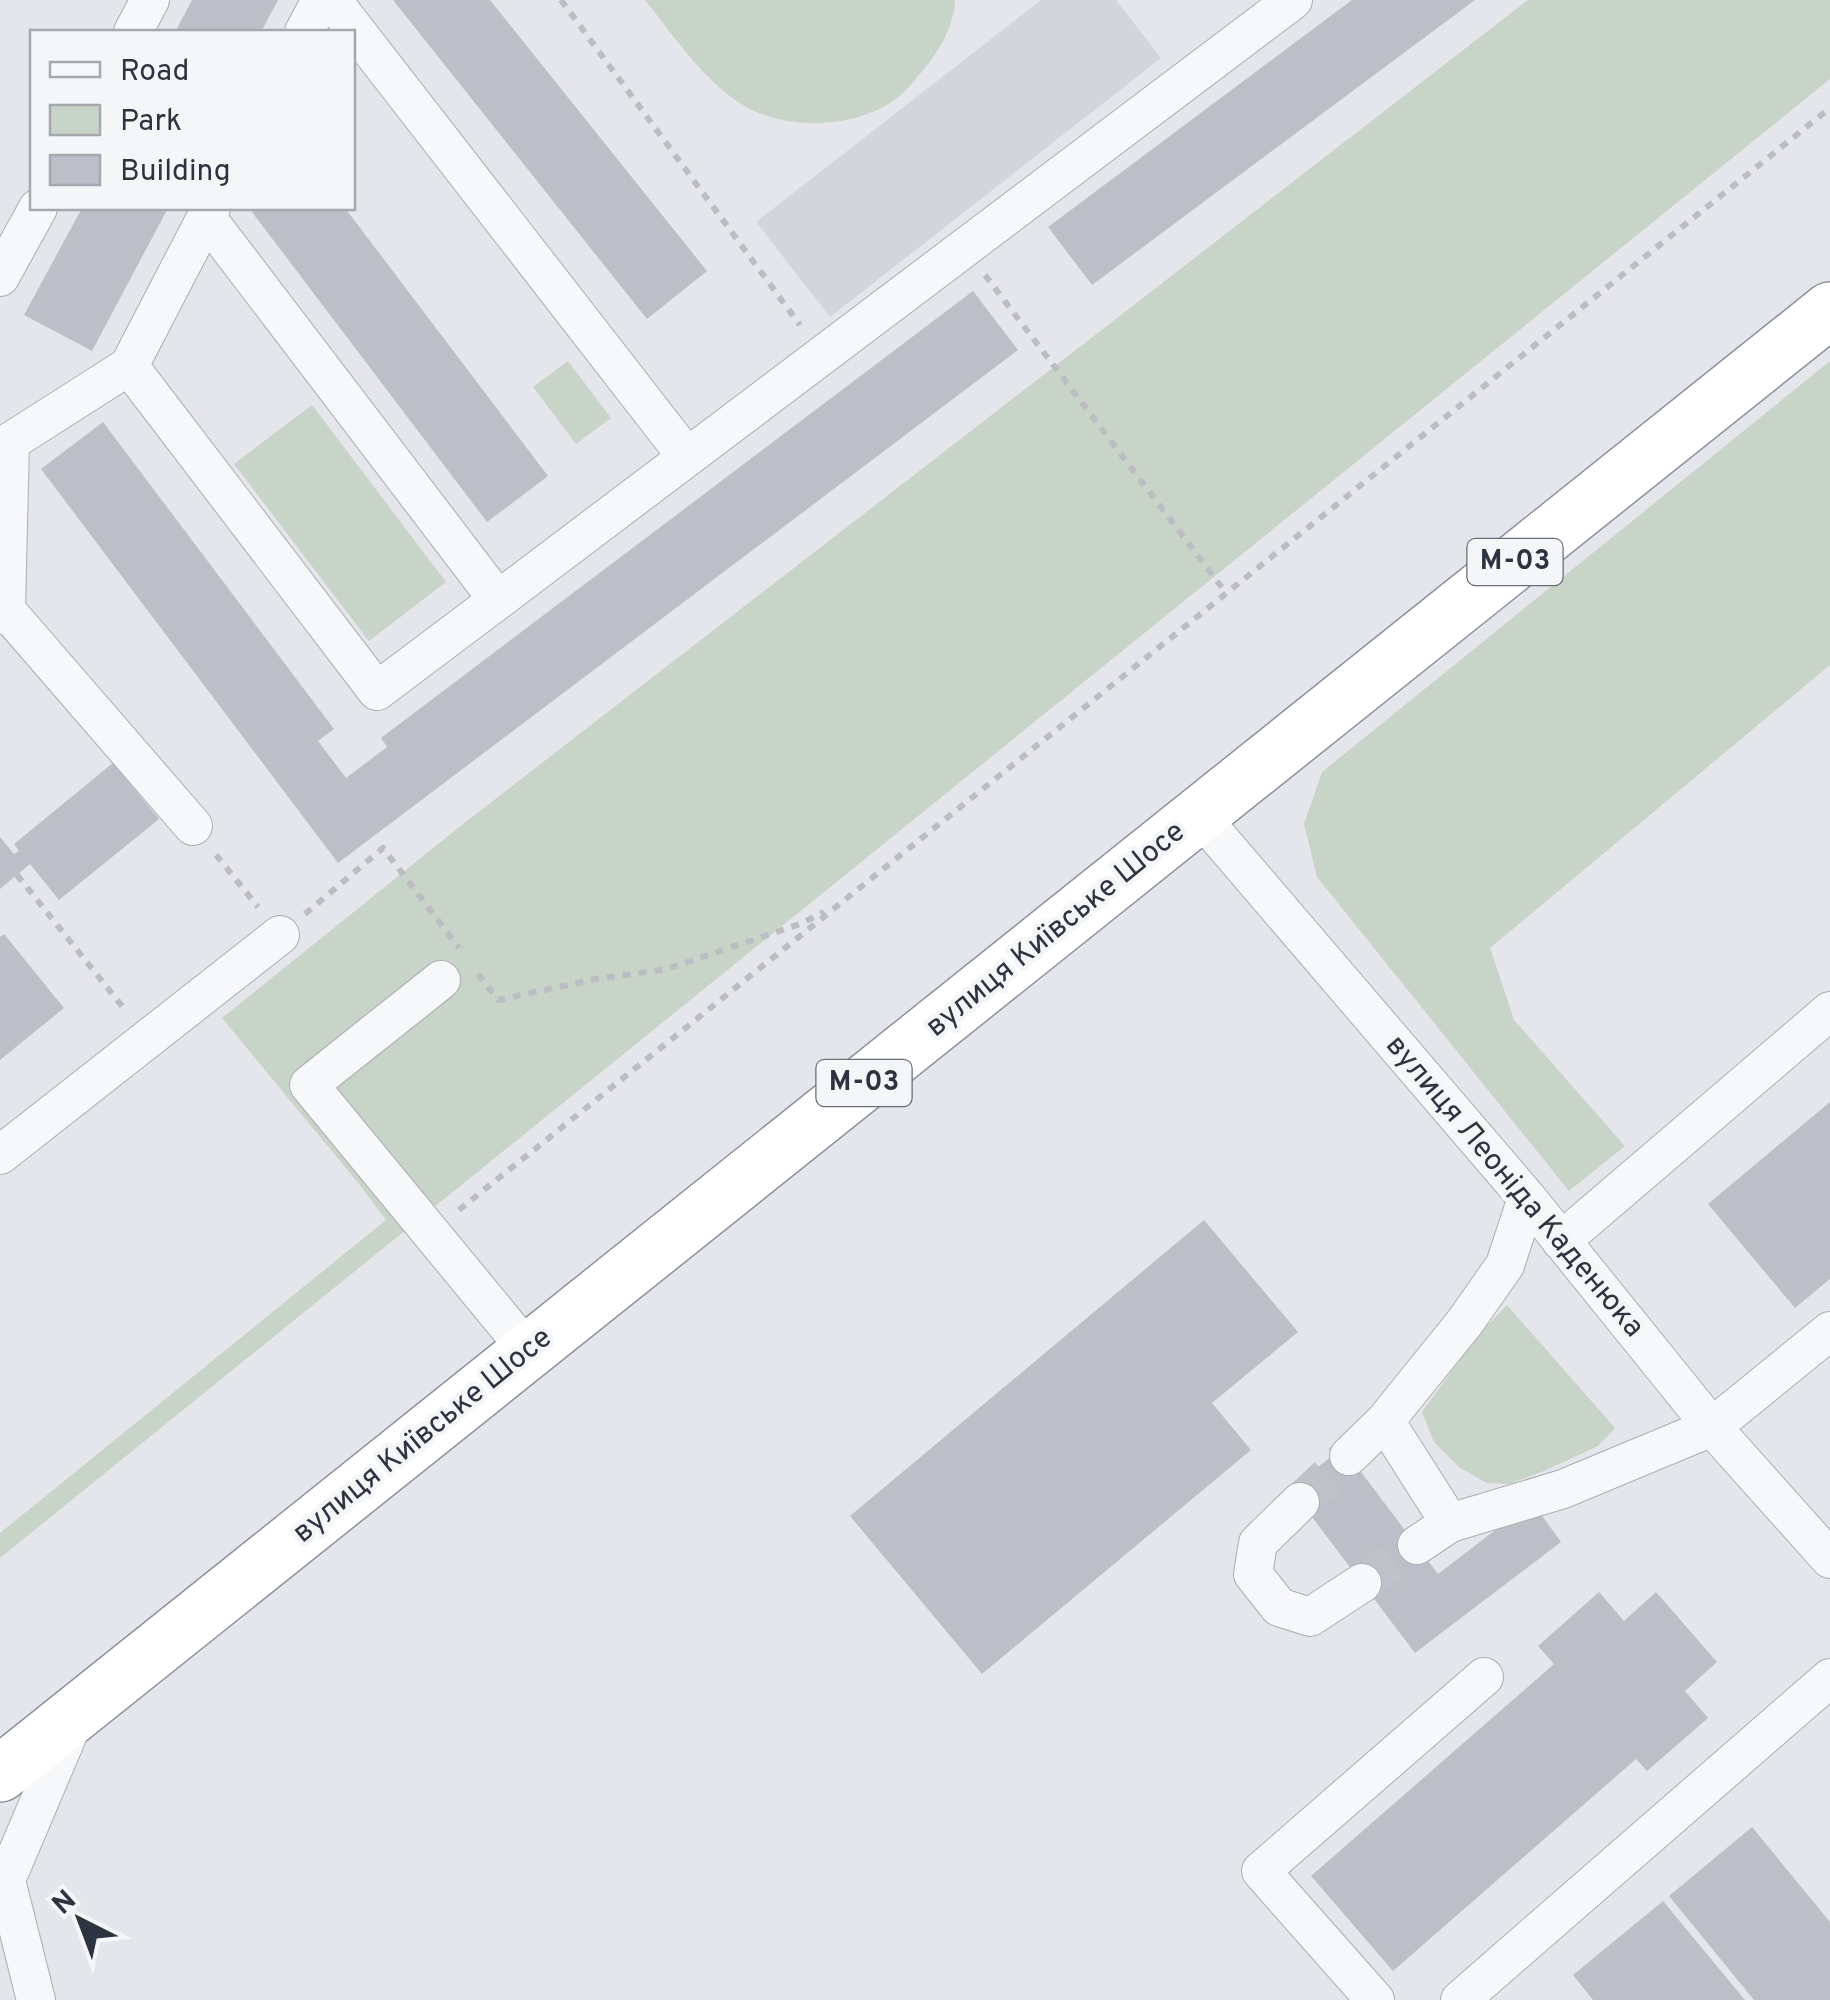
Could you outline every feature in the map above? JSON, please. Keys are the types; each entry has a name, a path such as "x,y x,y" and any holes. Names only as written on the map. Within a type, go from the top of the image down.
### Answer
{"highway":[{"name":"вулиця Київське Шосе","path":"0,1774 1830,310"}],"street":[{"path":"133,30 150,0"},
{"path":"305,30 321,0"},
{"path":"332,0 687,457"},
{"path":"128,366 377,691 1293,0"},
{"path":"0,278 37,210"},
{"path":"193,826 3,613 10,442 128,366 208,212 498,600"},
{"name":"вулиця Леоніда Каденюка","path":"1199,815 1526,1198 1712,1427 1830,1559"},
{"path":"0,1155 280,935"},
{"path":"460,968 309,1085 528,1352"},
{"path":"1561,1241 1830,1011"},
{"path":"1349,1456 1386,1421 1506,1264 1526,1198"},
{"path":"1417,1546 1450,1522 1563,1490 1712,1427 1830,1331"},
{"path":"1386,1421 1450,1522"},
{"path":"1300,1502 1258,1543 1253,1574 1279,1607 1310,1617 1362,1583"},
{"path":"1374,2000 1260,1870 1484,1678"},
{"path":"1460,2000 1830,1678"},
{"path":"36,2000 6,1880 78,1712"}],"path":[{"path":"561,0 822,355"},
{"path":"431,1232 1828,109 1830,99"},
{"path":"965,248 1226,593"},
{"path":"193,826 280,935 383,848 460,968 498,1000 667,968 800,924 838,905"},
{"path":"17,876 148,1038"}],"shaded area":[{"path":"1041,0 1116,0 1161,58 830,317 756,222"}],"green space":[{"path":"645,0 955,0 941,46 904,92 868,114 823,123 777,119 738,102 699,68"},
{"path":"1528,0 1830,0 1830,79 0,1558 0,1533 386,1220 222,1018 463,824"},
{"path":"568,361 611,418 576,444 533,387"},
{"path":"1830,361 1830,665 1490,948 1514,1020 1625,1146 1569,1191 1317,877 1304,824 1322,772"},
{"path":"312,405 446,582 369,641 234,464"},
{"path":"1507,1305 1615,1428 1598,1446 1544,1471 1509,1484 1487,1483 1460,1468 1434,1442 1422,1412 1478,1335"}],"building":[{"path":"192,0 278,0 262,30 176,30"},
{"path":"393,0 490,0 707,271 647,319"},
{"path":"1352,0 1475,0 1092,285 1048,227"},
{"path":"81,210 167,210 92,351 24,315"},
{"path":"347,210 548,476 487,522 252,212"},
{"path":"973,291 1018,350 338,863 41,469 103,422 334,729 318,741 346,778 387,747 381,738"},
{"path":"113,763 159,819 59,900 30,864 0,889 0,837 14,854 19,851 14,844"},
{"path":"4,934 64,1008 0,1060 0,937"},
{"path":"1830,1102 1830,1279 1795,1308 1708,1204"},
{"path":"1204,1220 1298,1332 1212,1403 1251,1450 982,1674 850,1516"},
{"path":"1343,1448 1438,1574 1532,1502 1561,1542 1415,1653 1290,1488"},
{"path":"1599,1592 1624,1621 1656,1592 1717,1662 1685,1691 1708,1718 1647,1771 1636,1759 1393,1971 1311,1876 1554,1664 1538,1646"},
{"path":"1752,1827 1830,1922 1830,2000 1754,2000 1669,1896"},
{"path":"1663,1901 1745,2000 1593,2000 1573,1975"}],"tunnel":[{"path":"1300,1502 1349,1456"},
{"path":"1362,1583 1417,1545"}]}
